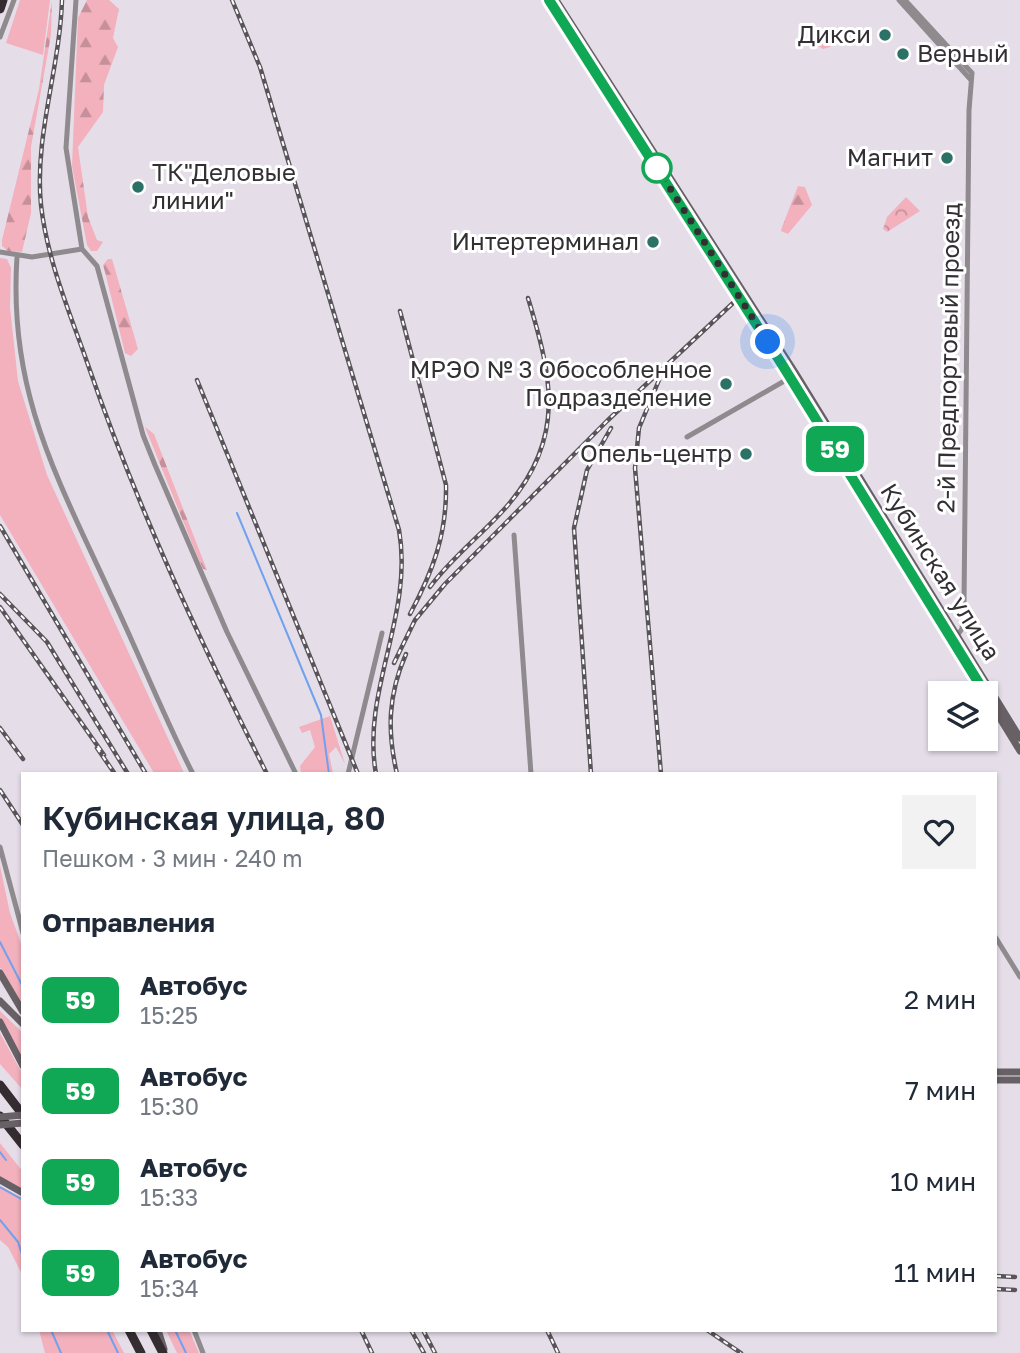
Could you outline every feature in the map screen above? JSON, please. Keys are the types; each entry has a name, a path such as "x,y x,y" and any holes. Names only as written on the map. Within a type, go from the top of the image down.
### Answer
{"highway":[{"path":"0,9 4,0"},
{"path":"0,1085 21,1112"},
{"path":"0,1116 21,1142"},
{"path":"130,1332 141,1353"},
{"path":"152,1332 164,1353"}],"main road":[{"name":"Кубинская улица","path":"549,0 793,376"},
{"name":"Кубинская улица","path":"556,0 1020,738"},
{"name":"Кубинская улица","path":"955,638 978,681"},
{"name":"Кубинская улица","path":"998,715 1020,751"},
{"path":"0,973 21,1009"},
{"path":"0,1001 21,1022"},
{"path":"0,1022 21,1062"},
{"path":"997,1072 1020,1072"},
{"path":"997,1080 1020,1080"},
{"path":"0,1116 21,1115"},
{"path":"0,1125 21,1124"},
{"path":"0,1180 21,1192"},
{"path":"159,1332 164,1353"}],"street":[{"path":"0,37 14,0"},
{"path":"76,0 66,148 82,249 97,266 103,280 143,435 155,465 227,632 295,772"},
{"path":"899,0 972,77"},
{"path":"905,0 972,77"},
{"name":"2-й Предпортовый проезд","path":"955,638 962,629 964,604 972,77"},
{"path":"0,252 17,257 82,249"},
{"path":"17,257 16,324 22,373 42,443 149,685 192,772"},
{"path":"687,437 793,376"},
{"path":"514,535 531,772"},
{"path":"348,772 382,632"},
{"path":"0,847 21,926"},
{"path":"997,940 1020,977"},
{"path":"195,1332 203,1353"}],"green space":[{"path":"20,0 50,0 43,55 6,43"},
{"path":"52,0 51,35 31,147 31,213 22,252 8,251 2,246 2,240 39,89"},
{"path":"87,0 109,0 119,9 113,38 118,47 104,85 103,112 78,147 88,217 97,240 103,242 97,251 91,251 87,245 72,166 78,18"},
{"path":"828,26 833,41 830,47 823,49 815,44 814,28 823,30"},
{"path":"798,186 805,187 812,205 788,234 781,231"},
{"path":"906,197 920,211 887,232 883,229 887,217"},
{"path":"0,258 7,259 11,268 10,307 18,381 47,475 184,772 153,772 0,515"},
{"path":"108,259 112,259 138,349 131,356 125,353 103,265"},
{"path":"145,427 154,434 207,570 203,569 198,558"},
{"path":"330,716 345,764 336,747 329,754 333,772 301,772 300,766 315,747 310,730 302,733 299,727"},
{"path":"0,866 10,913 21,943 21,1005 0,967"},
{"path":"0,1011 21,1031 21,1056 0,1017"},
{"path":"0,1033 21,1071 21,1088 0,1064"},
{"path":"0,1143 21,1169 21,1189 0,1177"},
{"path":"0,1186 21,1197 21,1272 8,1247 0,1240"},
{"path":"40,1332 113,1332 124,1353 45,1353"},
{"path":"167,1332 190,1332 199,1353 177,1353"}],"waterway":[{"path":"237,513 321,715 329,772"},
{"path":"0,942 21,983"},
{"path":"0,1152 6,1160"},
{"path":"0,1187 21,1199"},
{"path":"0,1220 18,1242 21,1251"},
{"path":"52,1332 61,1353"},
{"path":"108,1332 118,1353"},
{"path":"176,1332 186,1353"}],"railway":[{"path":"62,0 57,51 44,128 40,179 44,225 53,265 106,416 148,520 193,622 266,772"},
{"path":"232,0 260,67 399,530 402,561 400,592 375,713 373,743 376,772"},
{"path":"430,587 448,565 508,505 526,480 539,455 549,406 548,380 528,298"},
{"path":"394,663 415,620 445,584 607,421 733,303"},
{"path":"400,311 446,485 444,520 437,552 410,614"},
{"path":"197,380 357,772"},
{"path":"659,380 639,428 635,468 661,772"},
{"path":"591,772 574,528 587,470 611,428"},
{"path":"0,526 145,772"},
{"path":"0,594 47,642 127,772"},
{"path":"0,607 104,755"},
{"path":"397,772 391,713 396,684 406,654"},
{"path":"0,728 23,759"},
{"path":"97,748 114,772"},
{"path":"0,790 21,822"},
{"path":"997,1276 1015,1277"},
{"path":"997,1289 1015,1290"},
{"path":"362,1332 372,1353"},
{"path":"412,1332 424,1353"},
{"path":"424,1332 435,1353"},
{"path":"548,1332 558,1353"},
{"path":"710,1332 741,1353"}],"bus line":[{"name":"59","path":"549,0 783,366 978,681"}],"place":[{"name":"Дикси","path":"885,35"},
{"name":"Верный","path":"903,54"},
{"name":"Магнит","path":"947,158"},
{"name":"ТК\"Деловые линии\"","path":"138,187"},
{"name":"Интертерминал","path":"653,242"},
{"name":"МРЭО № 3 Обособленное Подразделение","path":"726,384"},
{"name":"Опель-центр","path":"746,454"}],"route":[{"path":"657,168 768,342"}]}
